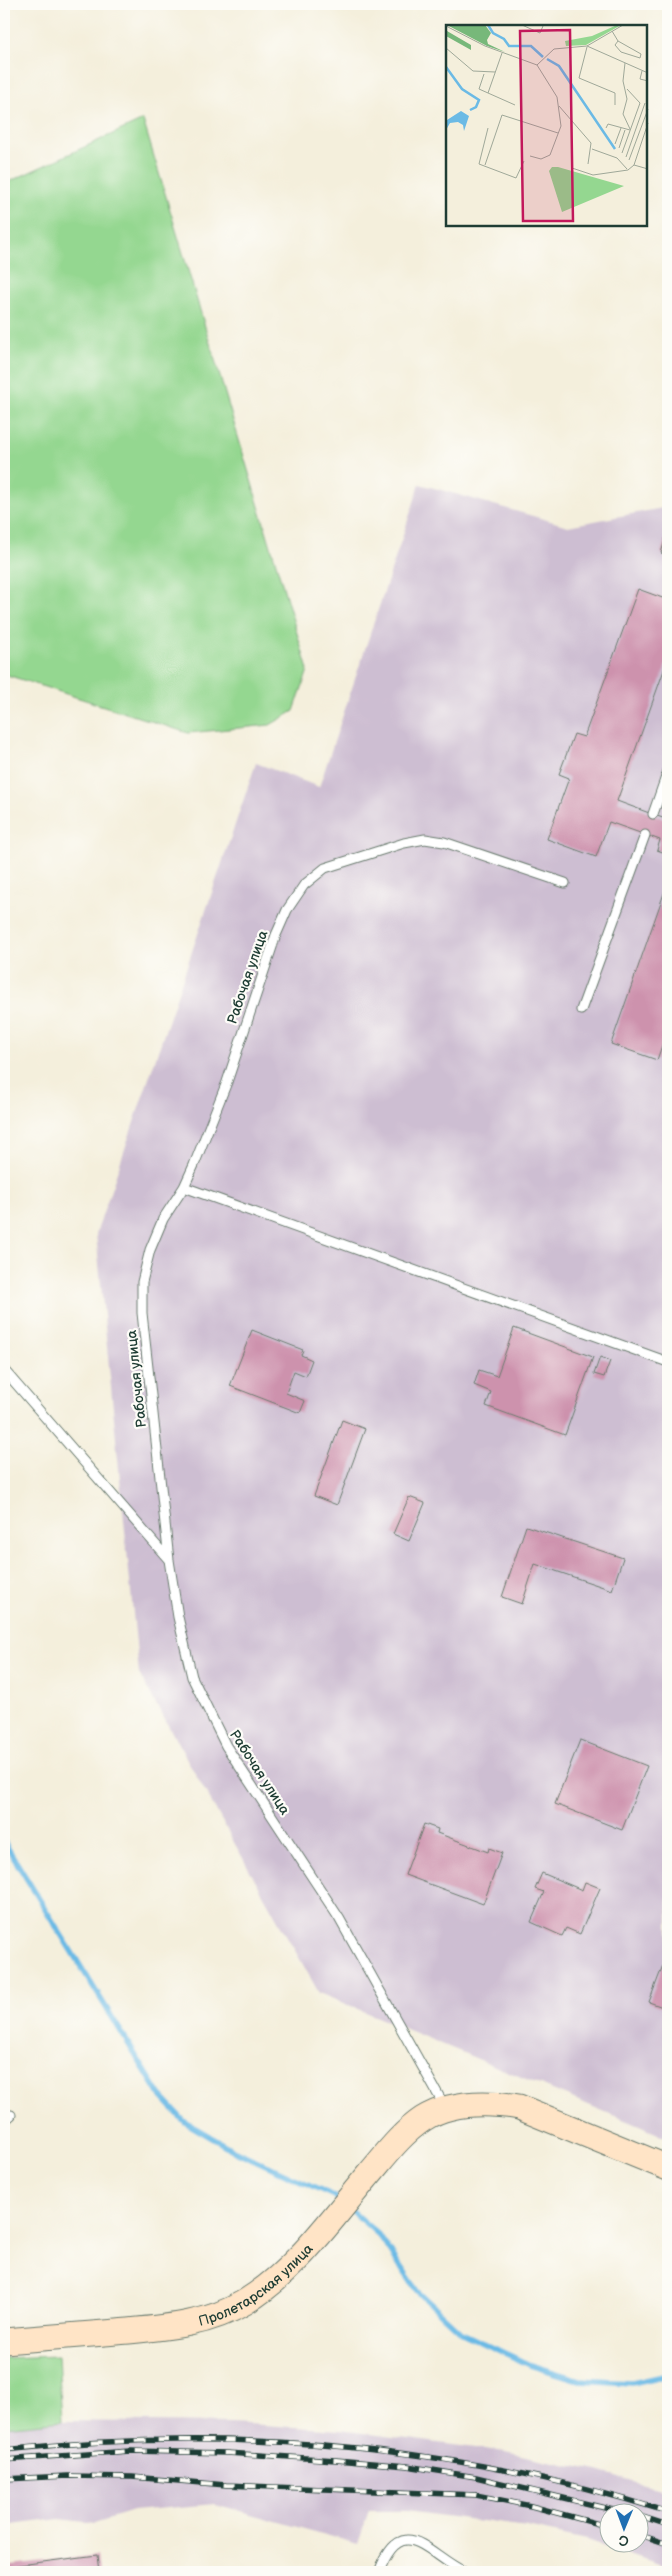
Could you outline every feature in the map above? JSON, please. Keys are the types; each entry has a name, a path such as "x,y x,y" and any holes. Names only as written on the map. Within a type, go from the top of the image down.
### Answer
{"street":[{"name":"Пролетарская улица","path":"4,2341 189,2324 221,2315 244,2303 266,2288 293,2263 400,2138 424,2118 447,2109 472,2104 497,2104 519,2107 668,2168"}],"lane":[{"path":"652,814 668,771"},
{"path":"581,1010 645,835"},
{"name":"Рабочая улица","path":"447,2109 339,1918 226,1746 206,1710 192,1677 178,1617 169,1560 145,1338 142,1282 150,1250 163,1219 184,1187 227,1082 276,935 287,910 304,885 325,868 404,843 424,839 444,842 565,883"},
{"path":"184,1187 668,1362"},
{"path":"4,1370 169,1560"},
{"path":"4,2122 11,2115"},
{"path":"379,2572 386,2556 394,2545 404,2541 419,2543 465,2572"}],"shaded area":[{"path":"420,484 568,526 668,507 668,2138 319,1993 139,1674 96,1234 256,763 319,787"},
{"path":"62,2421 231,2423 340,2430 506,2452 598,2471 668,2491 668,2567 629,2554 650,2554 650,2504 600,2504 600,2544 527,2527 406,2511 369,2511 358,2544 215,2504 133,2511 94,2523 59,2519 4,2526 4,2427"}],"green space":[{"path":"143,120 308,670 294,711 270,725 188,733 4,674 4,184"},
{"path":"58,2356 62,2421 4,2427 4,2358"}],"building":[{"path":"666,537 668,537 668,556 661,553"},
{"path":"638,589 668,600 668,659 617,801 668,820 668,854 657,850 660,840 609,822 596,857 547,839 569,778 559,774 574,734 584,737"},
{"path":"668,882 668,1028 657,1060 611,1044"},
{"path":"514,1328 593,1357 565,1435 486,1406 491,1392 474,1385 479,1370 497,1376"},
{"path":"252,1330 303,1350 301,1355 312,1360 306,1376 294,1371 286,1393 305,1401 300,1413 230,1386"},
{"path":"600,1357 610,1361 604,1377 594,1374"},
{"path":"342,1420 365,1429 337,1505 314,1496"},
{"path":"409,1497 425,1503 409,1541 393,1534"},
{"path":"526,1526 623,1558 612,1590 535,1564 522,1604 502,1597"},
{"path":"580,1740 647,1766 622,1830 555,1804"},
{"path":"424,1824 438,1829 437,1833 488,1852 489,1848 502,1853 483,1904 405,1875"},
{"path":"542,1873 582,1890 585,1882 600,1888 580,1934 566,1928 562,1936 531,1922 544,1892 535,1889"},
{"path":"668,1952 668,2009 649,2002"},
{"path":"97,2555 99,2572 4,2572 4,2567"}],"waterway":[{"path":"4,1842 160,2095 185,2122 233,2150 334,2196 340,2201"},
{"path":"348,2208 380,2236 417,2291 462,2333 530,2365 579,2380 632,2383 668,2375"}],"railway":[{"path":"4,2450 88,2443 172,2440 256,2441 339,2446 422,2456 505,2470 587,2489 668,2512"},
{"path":"4,2460 130,2451 227,2453 336,2460 407,2466 476,2477 600,2507"},
{"path":"4,2479 68,2476 132,2477 226,2485 476,2495 531,2506 600,2524"},
{"path":"650,2519 668,2525"},
{"path":"650,2538 668,2544"}]}
